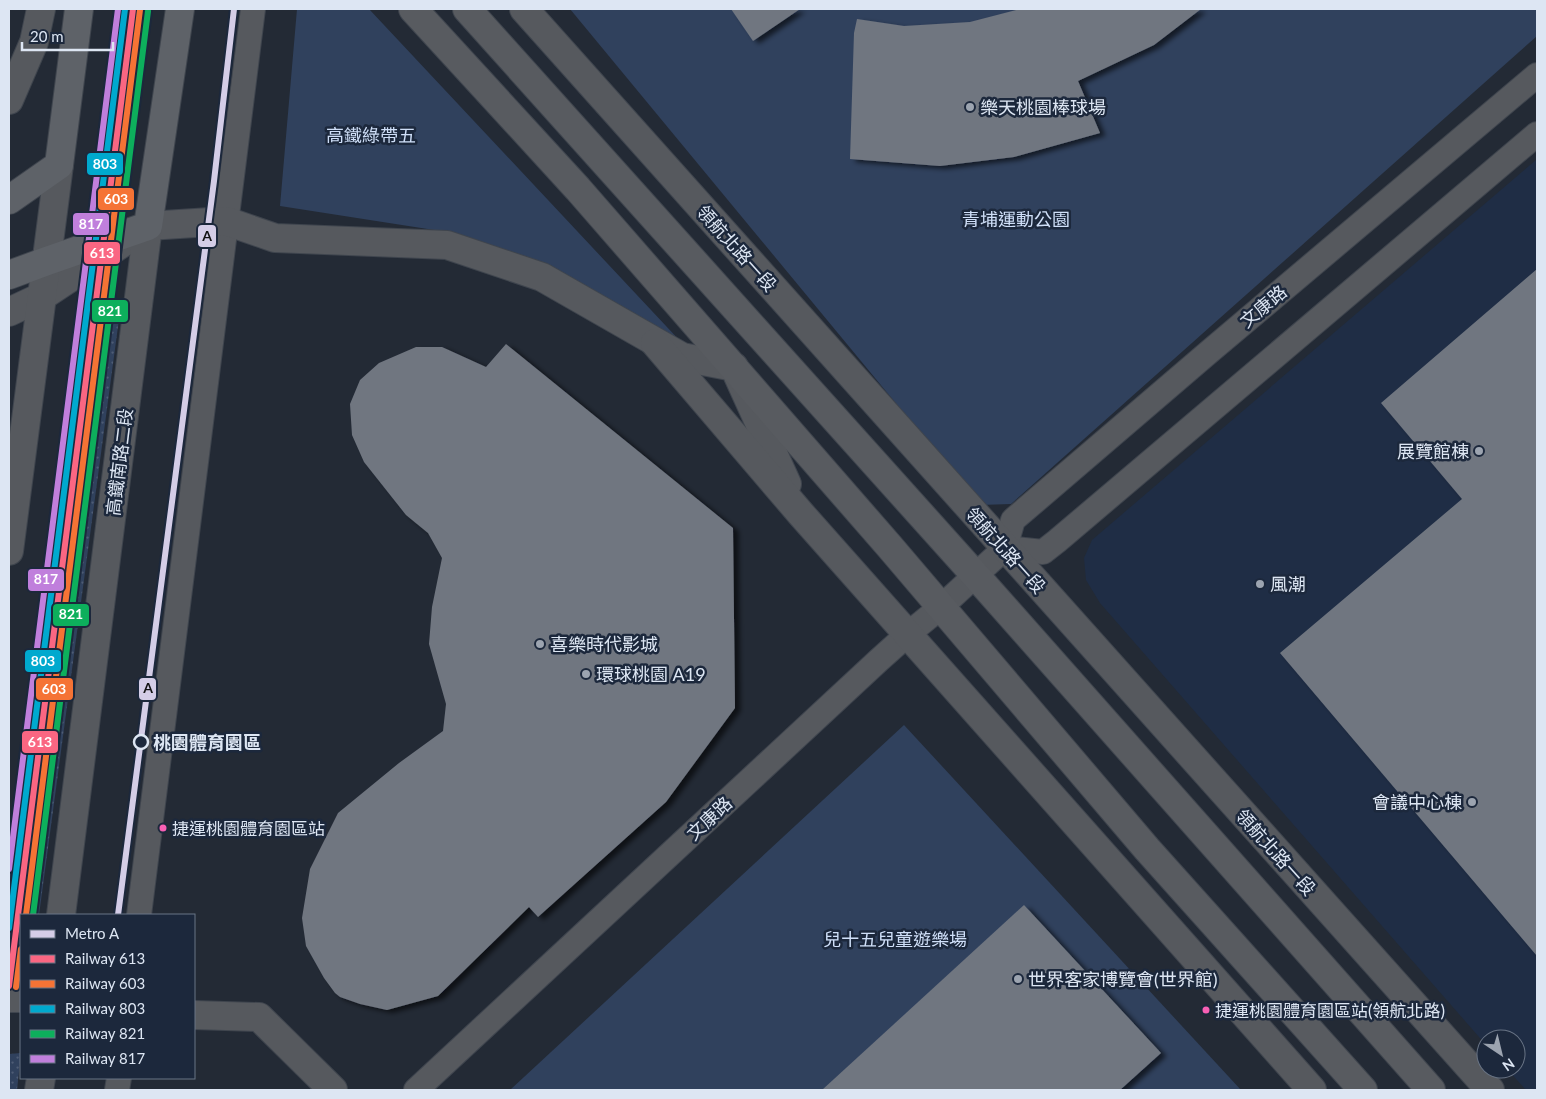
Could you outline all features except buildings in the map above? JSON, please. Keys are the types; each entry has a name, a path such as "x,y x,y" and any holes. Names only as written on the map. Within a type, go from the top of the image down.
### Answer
{"main road":[{"path":"9,200 59,165 79,9"},
{"name":"高鐵南路二段","path":"148,226 180,9"},
{"path":"413,9 578,189 941,607 1147,849 1363,1090"},
{"path":"467,9 976,576 1431,1090"},
{"path":"9,275 46,260 148,226"}],"street":[{"path":"9,100 34,42 41,9"},
{"path":"139,914 253,9"},
{"name":"領航北路一段","path":"524,9 1490,1090"},
{"name":"文康路","path":"416,1090 908,634 976,576 1005,548 1013,520 1028,506 1537,75"},
{"path":"1005,548 1043,552 1537,134"},
{"path":"10,535 59,165"},
{"path":"9,312 42,297 148,226 226,221 275,238 447,245 542,278 682,357 734,367 801,514"},
{"name":"高鐵南路二段","path":"61,914 148,226"},
{"path":"655,343 801,514 1312,1090"},
{"path":"195,1015 259,1017 333,1090"}],"shaded area":[{"path":"1537,159 1537,1090 1526,1090 1516,1079 1526,1079 1526,1029 1476,1029 1476,1034 1100,603 1086,580 1084,558 1092,540"}],"green space":[{"path":"122,9 149,9 135,116 119,146 102,152"},
{"name":"高鐵綠帶五","path":"297,9 369,9 681,342 542,264 434,230 280,206"},
{"name":"青埔運動公園","path":"570,9 1537,9 1537,36 1011,504 980,505"},
{"path":"119,319 39,914 20,914 20,950 9,950 9,870 80,320"},
{"name":"兒十五兒童遊樂場","path":"904,725 1241,1090 510,1090"},
{"path":"20,1053 17,1090 9,1090 9,1054"}],"metro line":[{"name":"A","path":"118,914 214,181 234,9"}],"rail line":[{"name":"817","path":"9,869 118,9"},
{"name":"803","path":"9,928 125,9"},
{"name":"613","path":"9,986 133,9"},
{"name":"603","path":"26,914 140,10"},
{"name":"821","path":"33,914 148,11"},
{"name":"603","path":"16,987 20,957"}],"place":[{"name":"樂天桃園棒球場","path":"970,107"},
{"name":"展覽館棟","path":"1479,451"},
{"name":"風潮","path":"1260,584"},
{"name":"喜樂時代影城","path":"540,644"},
{"name":"環球桃園 A19","path":"586,674"},
{"name":"桃園體育園區","path":"141,742"},
{"name":"會議中心棟","path":"1472,802"},
{"name":"捷運桃園體育園區站","path":"163,828"},
{"name":"世界客家博覽會(世界館)","path":"1018,979"},
{"name":"捷運桃園體育園區站(領航北路)","path":"1206,1010"}]}
